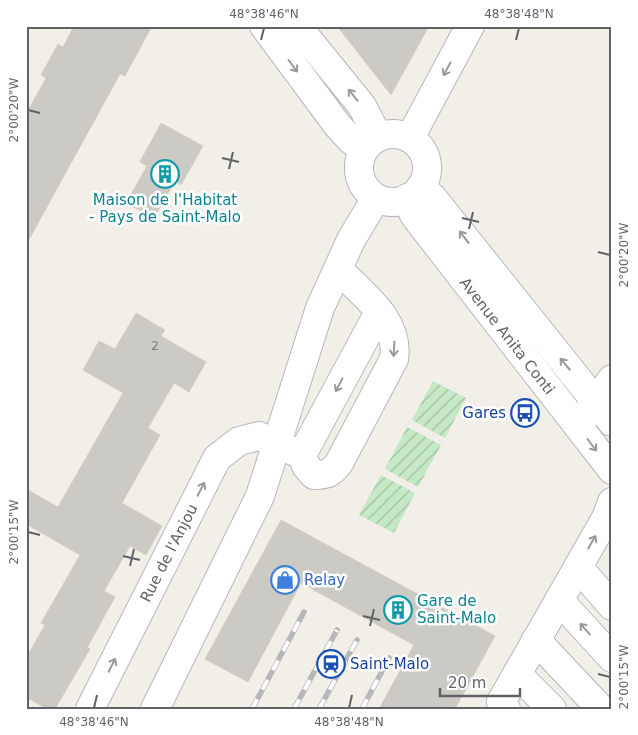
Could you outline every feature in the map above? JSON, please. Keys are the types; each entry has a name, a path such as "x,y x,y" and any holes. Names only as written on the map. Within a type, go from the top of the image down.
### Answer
{"street":[{"path":"264,26 338,126 351,140 371,143 399,134 410,138 418,146 424,155 427,166 425,178 413,193 397,202 376,198 367,190 361,181 359,170 371,143 362,106 297,26"},
{"path":"410,138 470,26"},
{"name":"Avenue Anita Conti","path":"604,412 538,333 432,197 413,193 414,215 612,470"},
{"path":"290,450 320,308 351,240 376,198"},
{"path":"290,450 314,475 324,475 333,471 394,359 396,345 393,333 379,312 338,269"},
{"path":"156,709 260,496 379,312"},
{"path":"573,420 588,413 604,412 612,378"},
{"name":"Rue de l'Anjou","path":"90,709 217,458 239,441 259,436 290,450"},
{"path":"506,709 501,702 610,513"},
{"path":"578,567 612,606"},
{"path":"559,600 612,658"},
{"path":"536,640 600,709"},
{"path":"517,674 552,709"}],"green space":[{"path":"433,381 466,398 445,438 412,420"},
{"path":"407,427 441,445 418,487 385,469"},
{"path":"381,475 415,493 394,533 359,515"}],"building":[{"path":"74,26 152,26 125,76 120,74 26,245 26,114 46,78 41,75 58,44 63,47"},
{"path":"337,26 429,26 391,95"},
{"name":"Maison de l'Habitat - Pays de Saint-Malo","path":"161,123 203,146 181,185 175,181 154,218 126,203 147,166 140,162"},
{"path":"136,313 165,330 161,336 206,362 189,392 174,383 148,428 160,435 122,503 162,526 146,555 130,546 104,591 115,597 87,648 90,649 55,709 47,709 26,697 26,658 45,625 41,623 80,555 26,524 26,489 58,507 123,393 83,370 99,341 115,349"},
{"name":"Gare de Saint-Malo","path":"281,520 495,636 455,709 379,709 414,645 301,583 248,682 205,659"}],"railway":[{"path":"252,709 304,612"},
{"path":"294,709 337,630"},
{"path":"319,709 357,640"},
{"path":"362,709 389,658"}],"place":[{"name":"Maison de l'Habitat - Pays de Saint-Malo","path":"165,174"},
{"name":"Gares","path":"525,413"},
{"name":"Relay","path":"285,580"},
{"name":"Gare de Saint-Malo","path":"398,610"},
{"name":"Saint-Malo","path":"331,664"}]}
